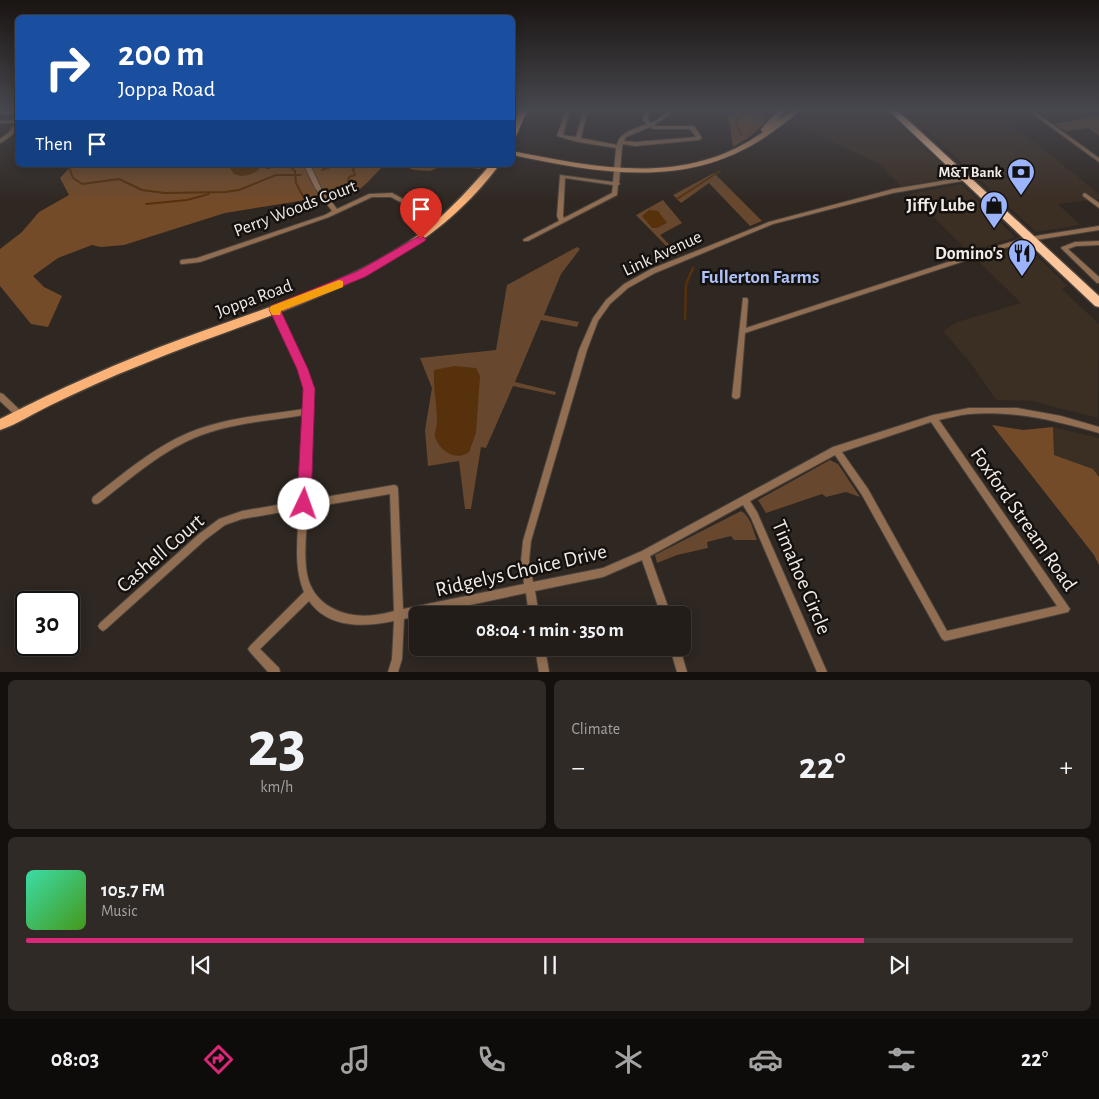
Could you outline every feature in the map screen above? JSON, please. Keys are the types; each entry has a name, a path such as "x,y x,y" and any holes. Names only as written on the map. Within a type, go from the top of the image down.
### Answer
{"highway":[{"path":"925,140 1099,303"}],"main road":[{"path":"515,154 617,171 661,170 704,164 736,152 754,140"},
{"name":"Joppa Road","path":"0,425 126,365 274,309 369,270 412,245 442,222 472,193 493,167"}],"street":[{"path":"582,140 620,144 673,140"},
{"path":"526,240 615,194 620,144 623,140"},
{"path":"1072,140 1099,160"},
{"path":"308,167 318,188 336,212"},
{"path":"562,221 560,216 562,176 617,184"},
{"name":"Link Avenue","path":"532,606 525,561 527,541 583,350 600,312 621,289 653,271 771,222 893,191 966,179"},
{"name":"Perry Woods Court","path":"183,262 218,254 336,212 363,197 382,194 396,197 442,222"},
{"path":"1085,195 1099,206"},
{"path":"743,330 755,328 1029,239 1099,228"},
{"path":"1099,243 1075,244 1064,248 1099,281"},
{"path":"736,396 745,300"},
{"path":"274,309 306,380 309,411 301,569 309,594 252,649 275,672"},
{"path":"0,396 20,415"},
{"path":"96,500 160,453 192,435 223,426 309,411"},
{"name":"Ridgelys Choice Drive","path":"309,594 318,604 339,618 360,622 590,576 645,554 836,450 933,418 968,411 1017,411 1061,418 1099,430"},
{"name":"Foxford Stream Road","path":"836,450 865,492 945,636 1065,610 933,418"},
{"name":"Cashell Court","path":"103,626 196,542 222,522 242,515 394,489 399,615"},
{"name":"Timahoe Circle","path":"744,500 754,515 822,672"},
{"path":"645,554 663,606"},
{"path":"393,672 397,659 399,615"},
{"path":"541,656 544,672"},
{"path":"677,656 682,672"}],"shaded area":[{"path":"732,140 744,140 733,147"},
{"path":"828,140 916,140 956,177 901,186 878,163"},
{"path":"938,140 1032,140 1099,194 1099,199 1058,204 1080,225 1036,232"},
{"path":"70,167 262,167 268,169 274,167 382,167 365,185 351,195 343,197 327,193 300,201 225,213 124,245 101,247 92,245 58,258 33,276 44,287 62,296 48,327 31,324 0,286 0,249 22,232 39,212 69,195 60,178"},
{"path":"229,167 260,167 252,174 241,176 234,174"},
{"path":"406,167 439,167 430,171 414,170"},
{"path":"462,167 482,167 480,169"},
{"path":"714,173 762,221 750,226 709,183 681,203 673,195"},
{"path":"961,184 1015,237 969,252 910,194"},
{"path":"663,200 682,223 660,235 679,255 676,256 636,215"},
{"path":"649,210 658,211 667,223 657,228 652,228 642,216"},
{"path":"1025,245 1068,286 1062,289 1099,324 1098,418 1031,401 996,400 972,365 943,331 957,322 1021,303 977,260"},
{"path":"577,247 580,249 561,274 544,315 579,322 577,327 541,320 515,382 556,392 555,395 513,386 486,448 481,447 471,509 465,509 459,461 428,466 425,430 432,388 420,358 496,350 507,285"},
{"path":"454,366 476,368 480,376 476,433 469,452 458,456 444,451 437,442 435,435 437,422 434,370"},
{"path":"992,425 1023,430 1053,427 1054,455 1093,469 1099,477 1099,565 1094,555"},
{"path":"1053,427 1099,438 1099,477 1093,469 1054,455"},
{"path":"830,460 838,464 860,497 846,492 826,497 822,494 766,513 758,500"},
{"path":"741,511 749,520 757,540 734,540 731,536 707,542 708,548 677,555 657,563 655,555"}],"waterway":[{"path":"69,167 73,178 82,184 119,179 142,190 165,193 225,192 239,190 276,175 295,175"},
{"path":"290,167 295,171 295,175"},
{"path":"322,170 330,167"},
{"path":"348,181 349,177 355,175 353,169 356,167"},
{"path":"677,199 720,171"},
{"path":"295,175 301,175"},
{"path":"295,175 296,183 303,196"},
{"path":"146,204 187,200 209,194"},
{"path":"685,319 686,284 693,268"}],"slow traffic":[{"path":"276,312 274,309 339,284"}],"place":[{"name":"M&T Bank","path":"1021,196"},
{"name":"Jiffy Lube","path":"994,229"},
{"name":"Domino's","path":"1022,277"}],"district":[{"name":"Fullerton Farms","path":"760,276"}],"route":[{"path":"304,504 309,389 302,369 274,309 361,274 392,258 421,239"}]}
